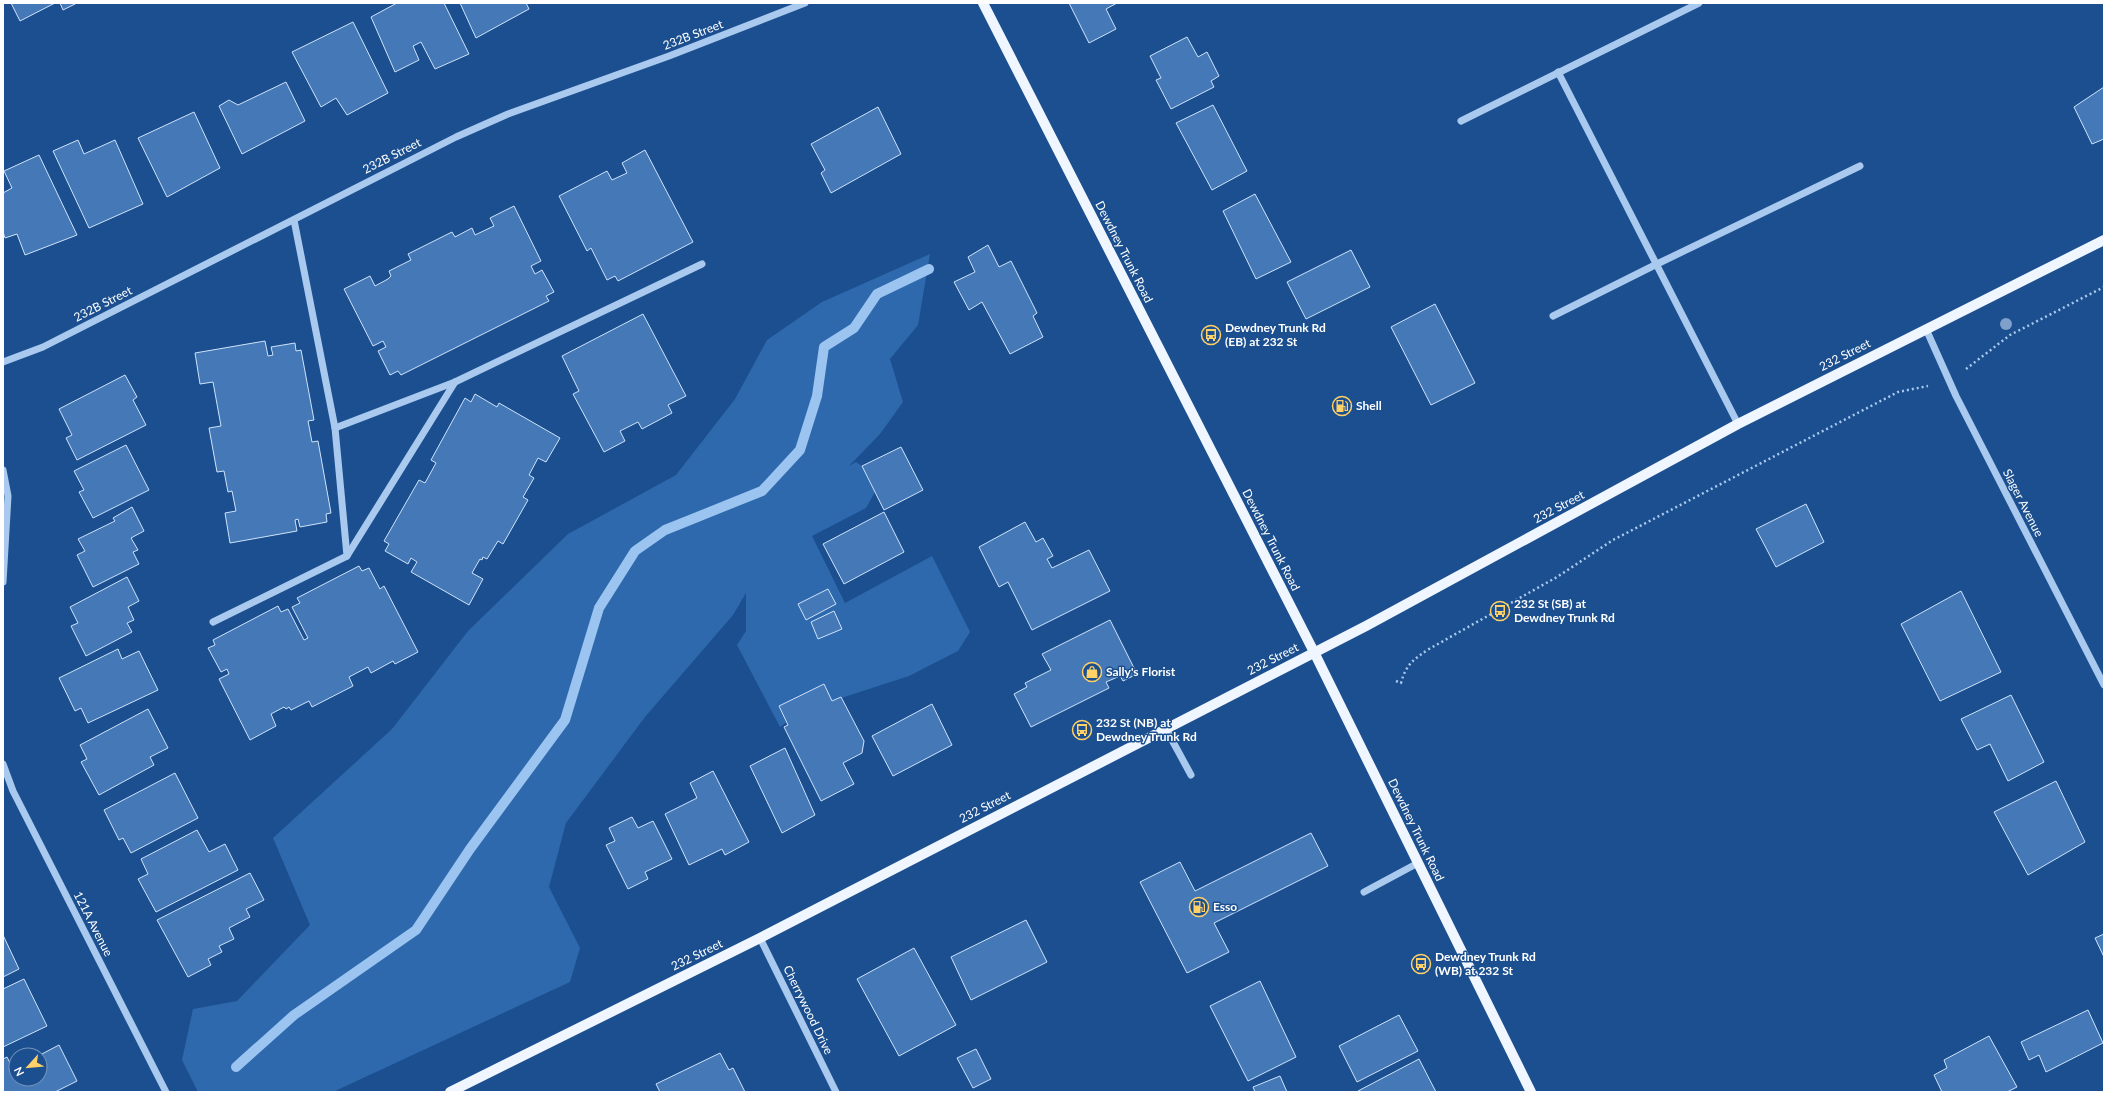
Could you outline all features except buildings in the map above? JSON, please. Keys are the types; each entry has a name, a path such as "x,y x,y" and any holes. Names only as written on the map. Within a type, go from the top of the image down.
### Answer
{"main road":[{"name":"Dewdney Trunk Road","path":"983,3 1314,652 1531,1092"},
{"name":"232 Street","path":"450,1092 760,938 1314,652 1738,424 2104,240"}],"street":[{"name":"232B Street","path":"3,362 43,347 294,220 413,157 508,114 669,56 805,3"},
{"path":"1461,122 1558,72 1699,3"},
{"path":"1558,72 1738,424"},
{"path":"1553,316 1860,166"},
{"path":"294,220 335,428 347,556"},
{"path":"335,428 455,382 702,264"},
{"name":"Slager Avenue","path":"1926,329 1956,396 2104,686"},
{"path":"212,622 347,556 455,382"},
{"path":"3,470 8,496 3,582"},
{"path":"1166,728 1191,775"},
{"name":"121A Avenue","path":"3,764 13,791 166,1092"},
{"path":"1364,892 1418,863"},
{"name":"Cherrywood Drive","path":"760,938 836,1092"}],"path":[{"path":"1963,372 2010,335 2104,287"},
{"path":"1396,681 1401,683 1404,670 1414,659 1429,649 1557,577 1613,540 1898,392 1930,385"}],"shaded area":[{"path":"930,254 918,325 890,359 903,402 880,434 849,466 856,462 862,466 875,492 866,508 812,536 845,603 932,556 970,632 958,651 909,676 832,701 823,684 779,706 787,722 780,727 737,645 746,631 746,593 733,615 645,717 566,823 549,887 580,948 570,982 333,1092 198,1092 182,1060 193,1009 237,1001 310,925 273,838 392,729 468,631 568,534 676,475 735,399 767,340 822,302"}],"waterway":[{"path":"236,1067 294,1015 416,930 470,849 565,720 599,608 635,551 665,530 762,491 800,450 817,396 824,347 854,328 877,294 929,269"}],"place":[{"name":"Dewdney Trunk Rd (EB) at 232 St","path":"1211,335"},
{"name":"Shell","path":"1342,406"},
{"name":"232 St (SB) at Dewdney Trunk Rd","path":"1500,611"},
{"name":"Sally's Florist","path":"1092,672"},
{"name":"232 St (NB) at Dewdney Trunk Rd","path":"1082,730"},
{"name":"Esso","path":"1199,907"},
{"name":"Dewdney Trunk Rd (WB) at 232 St","path":"1421,964"}]}
